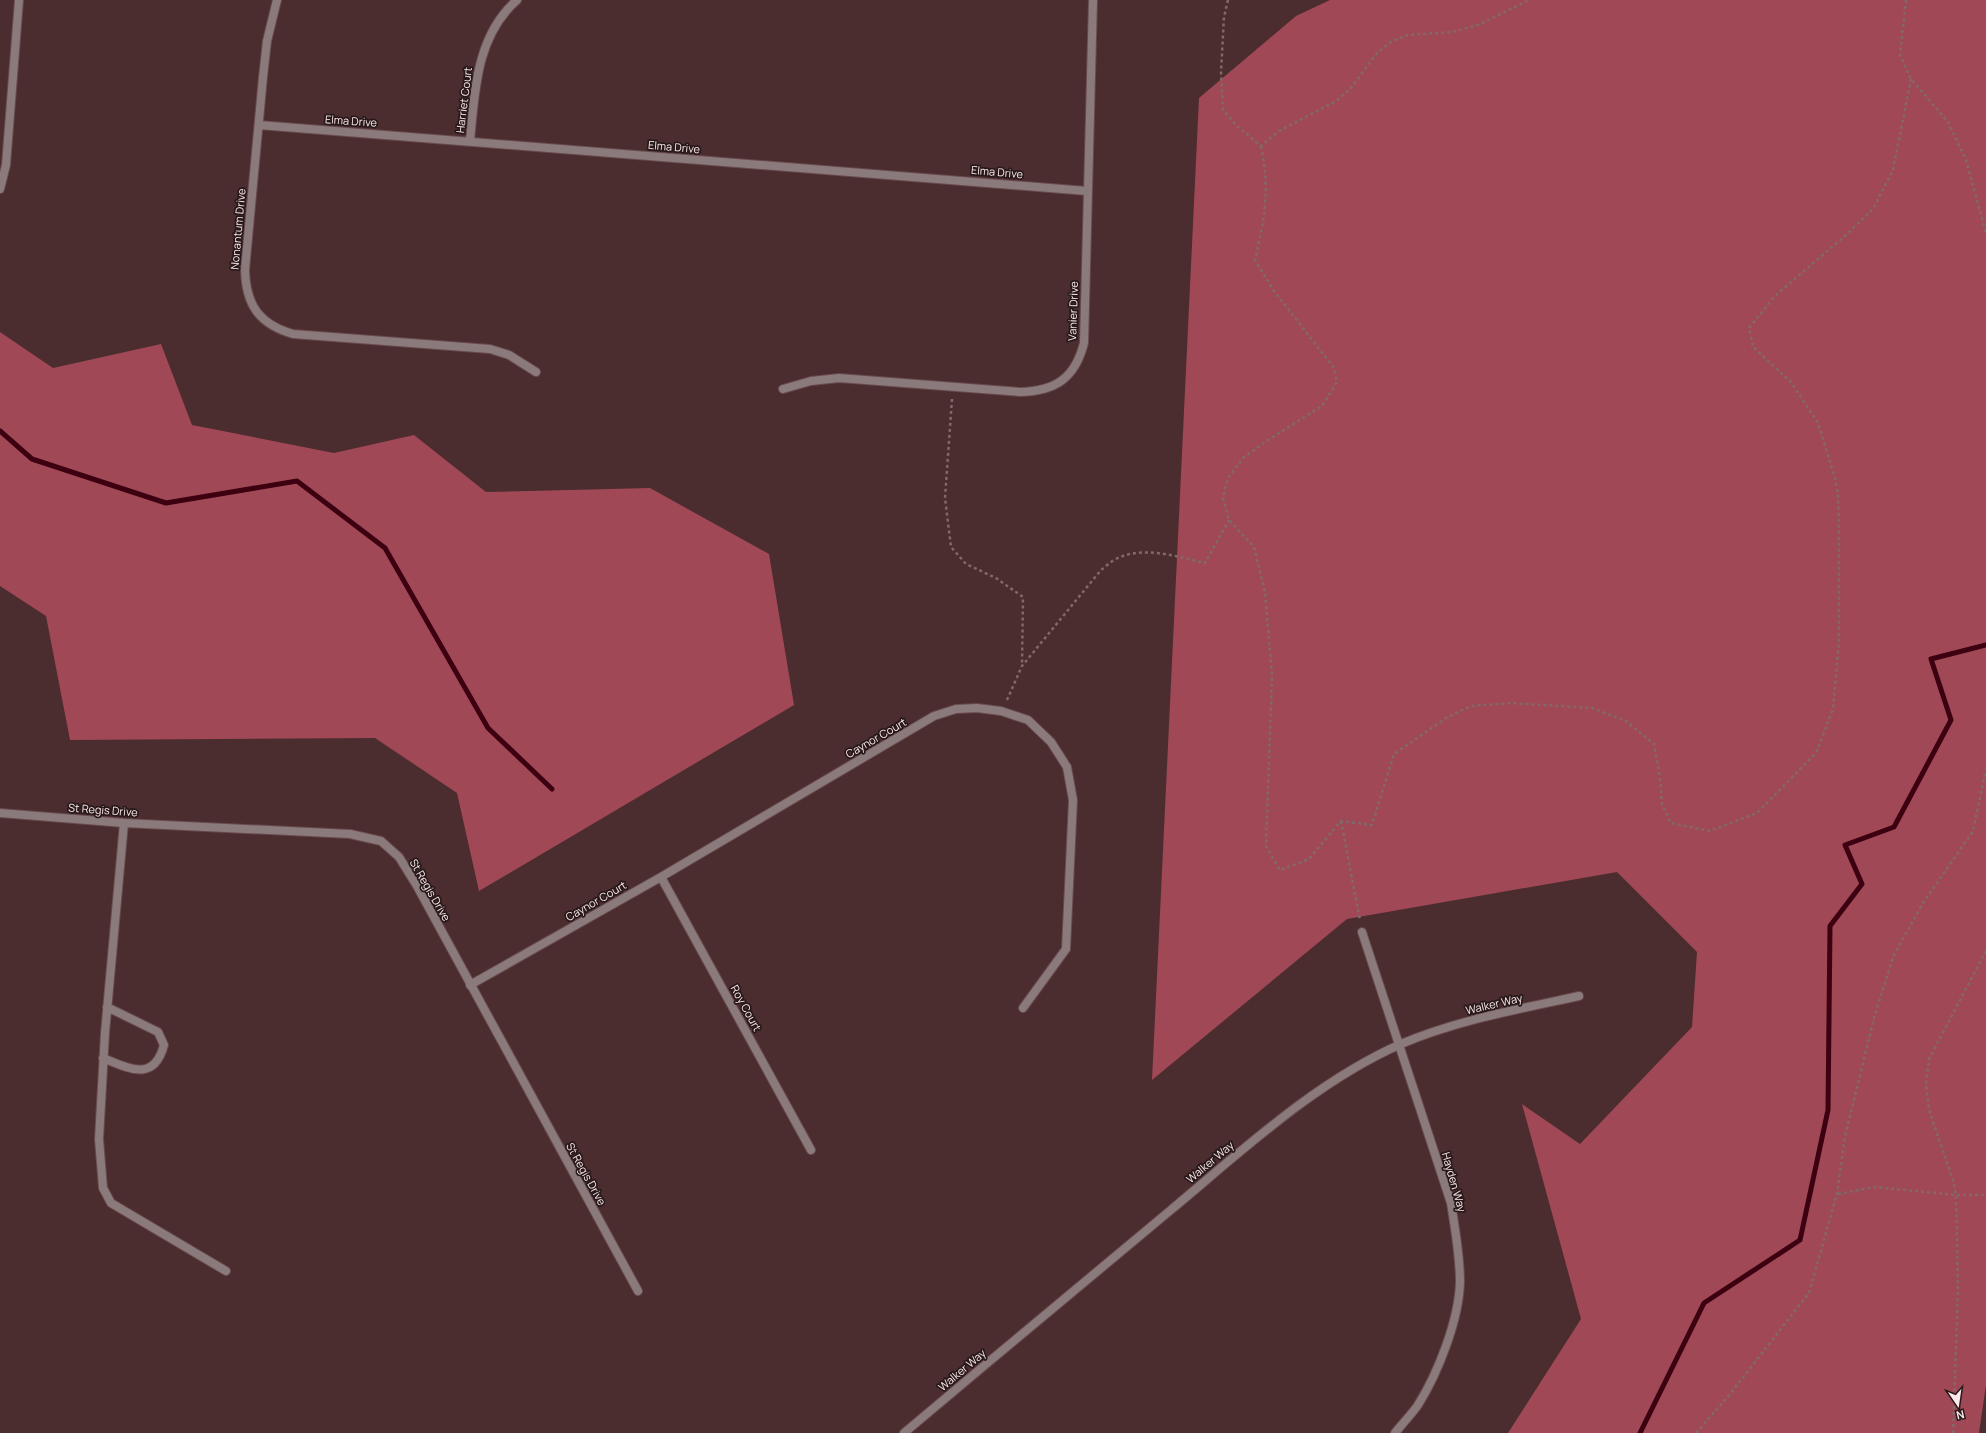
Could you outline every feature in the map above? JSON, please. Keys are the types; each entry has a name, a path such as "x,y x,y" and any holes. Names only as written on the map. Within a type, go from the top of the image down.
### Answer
{"street":[{"path":"0,189 6,165 18,0"},
{"name":"Nonantum Drive","path":"277,0 267,41 245,270 245,281 251,304 268,324 293,334 490,349 508,355 536,372"},
{"name":"Harriet Court","path":"470,141 476,78 481,58 491,34 502,16 517,0"},
{"name":"Vanier Drive","path":"784,390 810,381 839,378 953,387 1035,391 1049,388 1062,381 1073,370 1080,358 1084,343 1092,0"},
{"name":"Elma Drive","path":"259,125 1087,191"},
{"name":"Caynor Court","path":"470,985 661,877 934,716 956,709 977,708 1001,711 1028,720 1051,742 1067,767 1073,800 1066,949 1023,1008"},
{"name":"St Regis Drive","path":"0,813 124,823 350,834 381,841 399,857 417,886 638,1291"},
{"path":"124,823 103,1058 99,1140 102,1188 111,1203 226,1271"},
{"name":"Roy Court","path":"661,877 811,1150"},
{"name":"Hayden Way","path":"1362,932 1451,1203 1458,1242 1460,1283 1452,1329 1440,1362 1418,1405 1395,1433"},
{"name":"Walker Way","path":"904,1433 1243,1149 1332,1082 1400,1045 1473,1020 1579,996"},
{"path":"103,1058 134,1070 150,1068 160,1059 164,1045 158,1032 108,1006"}],"path":[{"path":"1228,0 1224,17 1221,72 1223,110 1237,126 1261,146 1267,189 1264,220 1255,260 1274,291 1334,368 1337,382 1322,406 1268,440 1243,458 1228,478 1223,498 1229,520 1254,548 1265,592 1272,675 1266,846 1280,870 1309,859 1341,821"},
{"path":"1261,146 1279,131 1336,101 1351,88 1377,53 1392,41 1408,35 1452,32 1478,25 1529,0"},
{"path":"1906,0 1900,55 1911,79 1948,122 1966,160 1986,234"},
{"path":"1341,821 1372,825 1394,754 1446,718 1471,706 1511,703 1592,708 1626,721 1654,744 1660,777 1662,804 1671,823 1710,831 1757,813 1816,753 1834,709 1839,641 1838,495 1818,423 1791,382 1753,347 1749,328 1775,296 1846,236 1873,209 1893,170 1911,79"},
{"path":"953,387 945,498 951,547 966,564 996,578 1023,597 1022,666"},
{"path":"1001,711 1022,666 1101,570 1116,558 1137,553 1164,554 1205,563 1229,520"},
{"path":"1696,1433 1730,1394 1809,1293 1838,1194 1845,1136 1874,1018 1893,957 1923,903 1974,831 1986,769"},
{"path":"1341,821 1362,932"},
{"path":"1953,1433 1958,1290 1956,1195 1953,1180 1929,1110 1926,1083 1929,1059 1986,950"},
{"path":"1838,1194 1874,1186 1956,1195 1986,1196"}],"shaded area":[{"path":"1330,0 1986,0 1986,1385 1979,1433 1508,1433 1581,1319 1522,1104 1580,1144 1692,1027 1697,952 1617,872 1347,919 1152,1080 1199,98 1296,16"},
{"path":"0,332 53,368 161,344 192,425 334,453 414,435 486,492 650,488 769,554 794,705 479,891 457,793 375,738 70,740 46,616 0,586"}],"waterway":[{"path":"0,431 32,459 166,503 297,481 385,548 488,728 552,789"},
{"path":"1640,1433 1704,1303 1800,1240 1828,1110 1830,926 1862,884 1845,845 1894,827 1951,720 1931,659 1986,645"}]}
